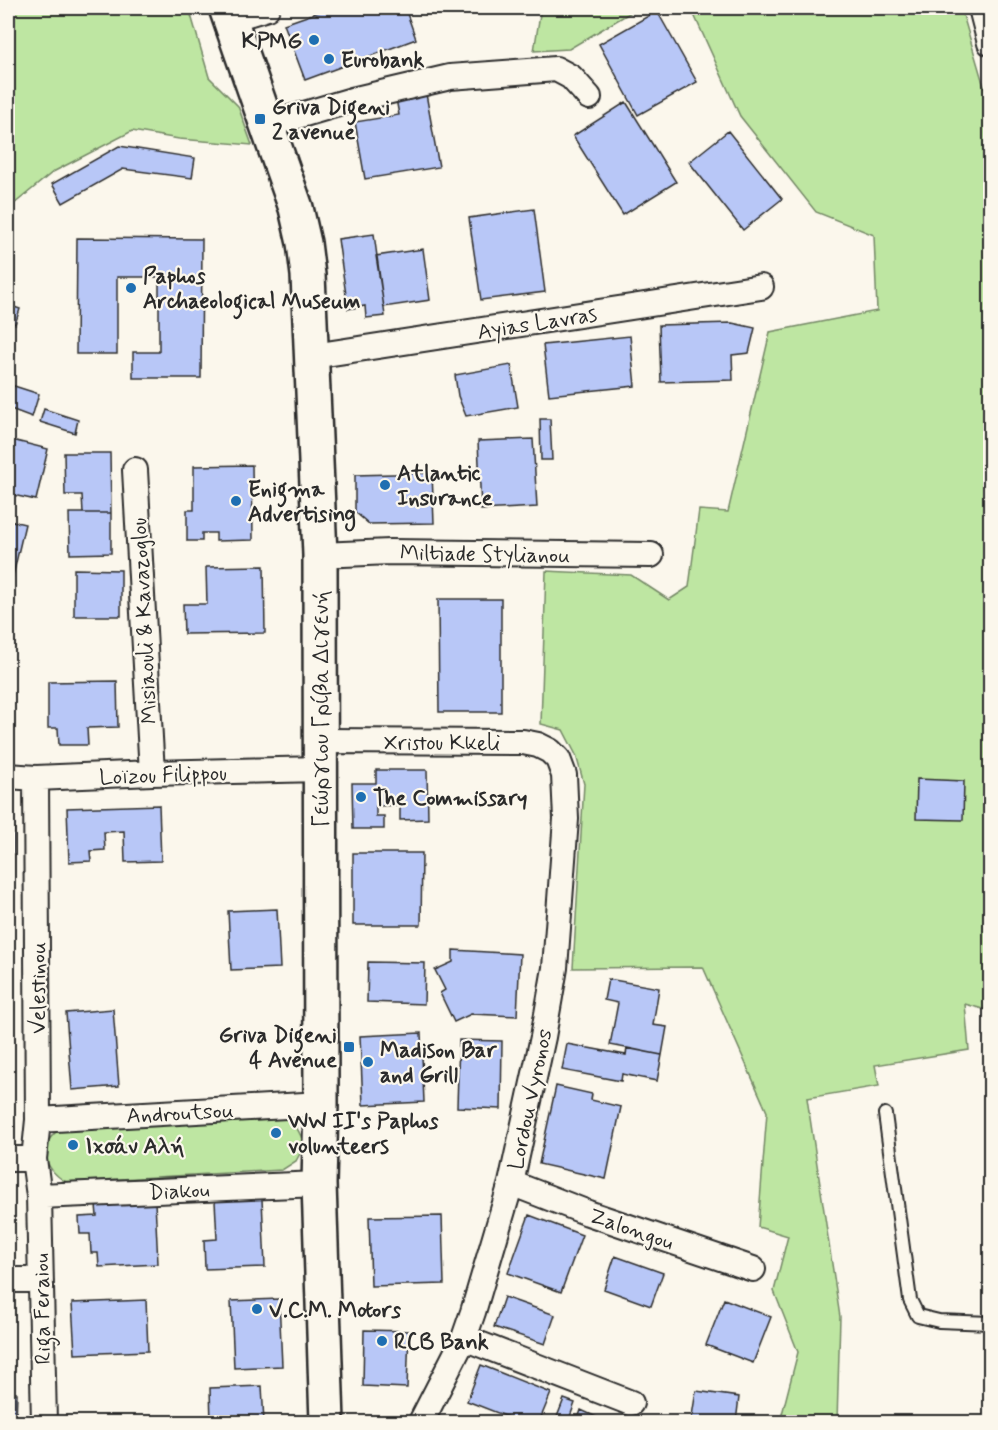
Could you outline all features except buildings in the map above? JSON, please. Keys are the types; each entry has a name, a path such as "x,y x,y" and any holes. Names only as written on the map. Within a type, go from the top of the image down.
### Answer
{"main road":[{"name":"Γεώργιου Γρίβα Διγενή","path":"229,14 296,208 308,275 320,555 321,1104 319,1184 330,1421"}],"street":[{"path":"229,14 267,8"},
{"path":"981,8 990,43"},
{"path":"267,125 352,100 450,77 556,69 571,77 589,97"},
{"name":"Ayias Lavras","path":"313,356 761,287"},
{"name":"Misiaouli & Kavazoglou","path":"135,470 152,773"},
{"name":"Miltiade Stylianou","path":"320,555 390,552 651,555"},
{"name":"Xristou Kkeli","path":"320,755 523,742 538,745 550,751 558,759"},
{"name":"Loïzou Filippou","path":"8,776 36,778 152,773 320,755"},
{"name":"Lordou Vyronos","path":"421,1422 464,1338 511,1184 543,1037 555,968 566,819 564,775 558,759"},
{"name":"Velestinou","path":"36,778 38,1120 34,1159 39,1196"},
{"name":"Androutsou","path":"38,1120 321,1104"},
{"path":"8,1160 34,1159"},
{"name":"Diakou","path":"39,1196 319,1184"},
{"name":"Zalongou","path":"511,1184 588,1213 753,1269"},
{"name":"Riga Feraiou","path":"39,1196 44,1422"},
{"path":"8,1280 40,1280"},
{"path":"464,1338 631,1403"}],"lane":[{"path":"885,1114 910,1300 918,1316 939,1321 990,1323"}],"green space":[{"path":"8,8 189,8 209,77 238,106 252,145 179,139 132,131 53,172 8,209"},
{"path":"541,8 638,8 569,49 534,51"},
{"path":"691,8 961,8 990,107 990,1011 965,1004 969,1050 875,1065 879,1086 807,1098 840,1317 837,1422 780,1422 798,1352 774,1291 788,1236 758,1227 767,1112 703,967 573,968 584,784 576,755 563,730 541,724 546,571 631,575 669,600 689,587 699,510 728,512 770,332 877,311 874,235 816,212 740,116"},
{"path":"282,1116 297,1128 304,1146 296,1161 282,1170 66,1182 51,1169 47,1162 46,1147 49,1140 63,1127"}],"place":[{"name":"KPMG","path":"314,40"},
{"name":"Eurobank","path":"329,59"},
{"name":"Griva Digeni 2 avenue","path":"260,119"},
{"name":"Paphos Archaeological Museum","path":"131,288"},
{"name":"Atlantic Insurance","path":"385,485"},
{"name":"Enigma Advertising","path":"236,501"},
{"name":"The Commissary","path":"361,797"},
{"name":"Griva Digeni 4 Avenue","path":"349,1047"},
{"name":"Madison Bar and Grill","path":"368,1062"},
{"name":"WW II's Paphos volunteers","path":"276,1133"},
{"name":"Ιχσάν Αλή","path":"73,1145"},
{"name":"V.C.M. Motors","path":"257,1309"},
{"name":"RCB Bank","path":"382,1341"}]}
